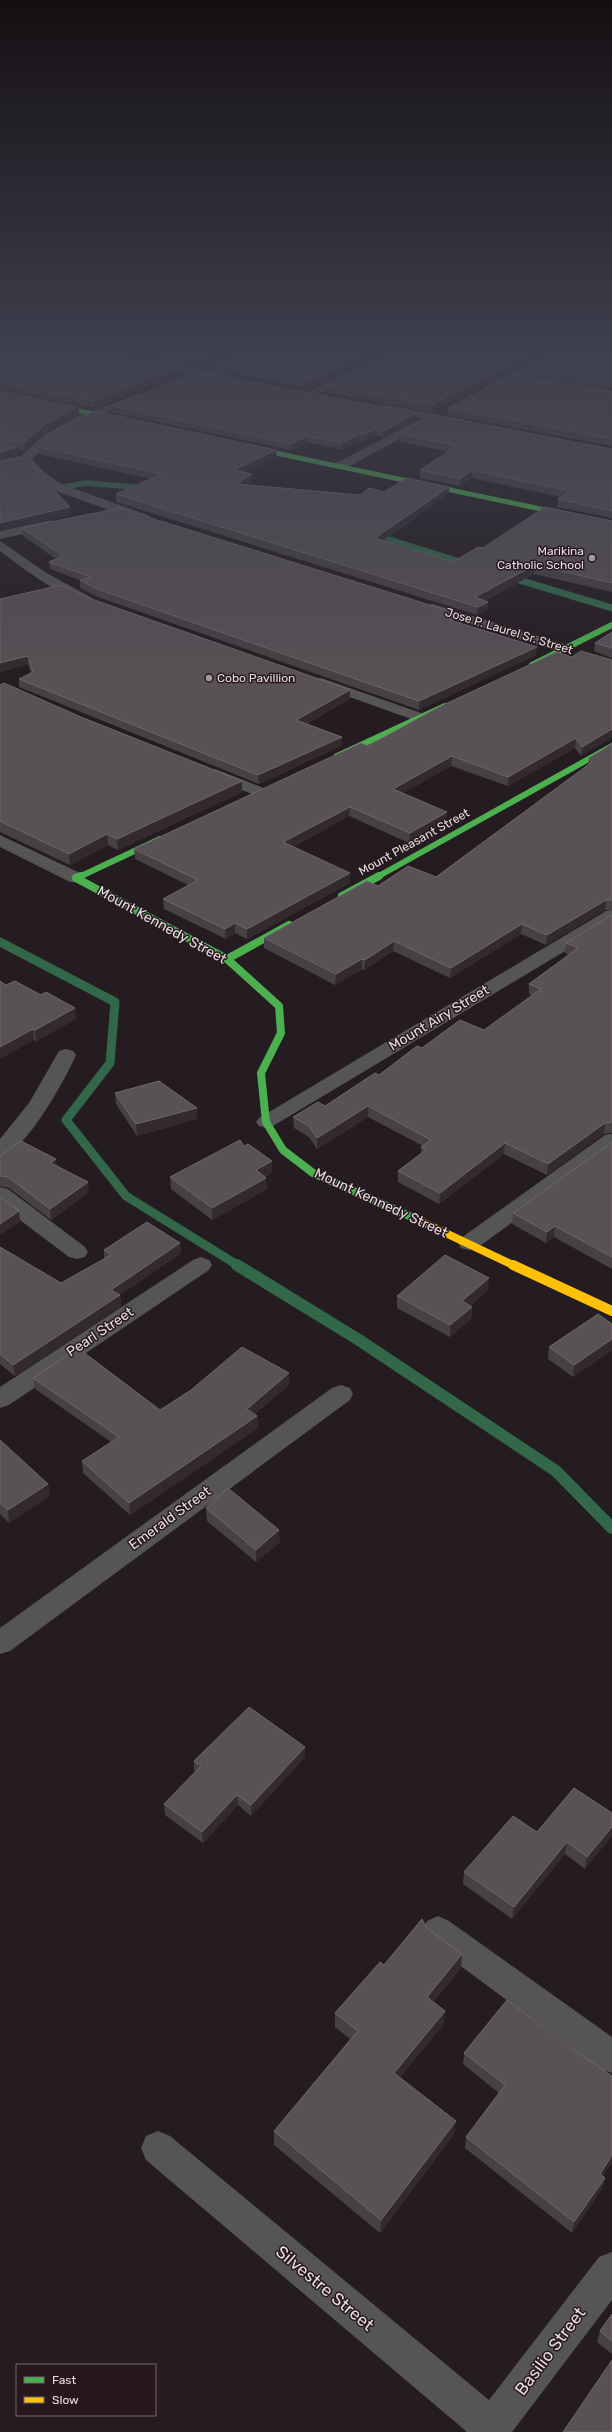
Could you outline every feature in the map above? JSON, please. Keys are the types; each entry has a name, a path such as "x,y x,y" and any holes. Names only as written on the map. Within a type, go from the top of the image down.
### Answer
{"street":[{"path":"0,464 16,461"},
{"path":"26,461 40,475 61,489 159,522"},
{"path":"317,461 612,524"},
{"path":"340,466 349,461"},
{"path":"98,515 121,510"},
{"path":"0,535 61,522"},
{"path":"0,545 40,575 99,604"},
{"name":"Jose P. Laurel Sr. Street","path":"423,604 579,653"},
{"path":"524,668 566,649 612,625"},
{"path":"308,678 420,718"},
{"path":"326,761 454,701"},
{"name":"Mount Pleasant Street","path":"332,901 612,746"},
{"path":"203,769 264,790"},
{"path":"246,798 264,790"},
{"path":"76,878 168,835"},
{"name":"Mount Kennedy Street","path":"0,840 76,878 227,959 278,1006 281,1033 261,1073 266,1122 283,1150 313,1173 469,1243 612,1311"},
{"name":"Mount Airy Street","path":"266,1122 612,915"},
{"path":"227,959 297,920"},
{"path":"0,1151 37,1109 54,1083 66,1055"},
{"path":"469,1243 612,1140"},
{"path":"0,1194 77,1252"},
{"name":"Pearl Street","path":"2,1395 200,1265"},
{"name":"Emerald Street","path":"0,1642 341,1394"},
{"path":"438,1931 612,2057"},
{"name":"Silvestre Street","path":"158,2148 489,2430"},
{"name":"Basilio Street","path":"489,2430 612,2270"}],"building":[{"path":"26,461 70,507 0,523 0,462"},
{"path":"105,461 252,461 234,470 252,474 236,484 360,495 369,488 384,492 407,478 449,487 375,538 453,562 478,547 483,548 545,507 612,521 612,583 535,565 475,597 488,602 478,607 116,494 162,474"},
{"path":"433,461 612,461 612,511 558,499 570,491 472,470 460,479 420,470"},
{"path":"119,508 462,615 450,620 537,647 419,701 97,589 80,580 91,577 49,562 63,556 22,528"},
{"path":"61,585 86,597 350,690 296,720 342,737 258,775 19,679 33,672 28,656 0,663 0,599"},
{"path":"612,632 612,648 595,643"},
{"path":"581,651 612,660 612,729 582,747 576,738 508,777 452,756 393,789 447,812 410,833 350,807 283,842 350,873 247,929 235,923 225,929 163,899 198,880 134,849 361,743 368,746 439,707 557,652 572,657"},
{"path":"4,683 81,717 242,781 117,839 107,834 69,854 0,821 0,685"},
{"path":"612,744 612,900 606,900 547,935 522,924 451,968 394,941 365,960 362,959 336,974 264,938 367,881 378,886 408,866 436,877 592,762 589,758"},
{"path":"612,915 612,1122 605,1123 548,1164 505,1143 440,1193 398,1171 426,1150 421,1147 431,1140 368,1106 317,1138 309,1126 293,1117 318,1102 325,1106 375,1073 379,1075 417,1046 422,1048 460,1020 484,1030 541,989 529,984 578,948 566,943"},
{"path":"0,981 6,985 15,981 41,995 46,992 75,1008 0,1047"},
{"path":"159,1081 197,1108 136,1124 115,1093"},
{"path":"240,1140 244,1146 248,1144 272,1161 256,1170 266,1178 212,1208 170,1177"},
{"path":"21,1141 56,1159 51,1163 88,1182 50,1209 8,1177 0,1176 0,1156"},
{"path":"612,1142 612,1257 555,1226 547,1232 513,1213"},
{"path":"0,1197 19,1211 0,1224"},
{"path":"147,1222 180,1243 111,1290 120,1295 13,1365 0,1354 0,1247 61,1283 111,1255 104,1250"},
{"path":"445,1255 489,1278 462,1301 472,1307 450,1325 397,1296"},
{"path":"598,1314 612,1324 612,1339 574,1365 549,1347"},
{"path":"242,1347 289,1373 247,1409 257,1416 129,1503 82,1461 119,1437 33,1378 78,1348 160,1410 191,1390"},
{"path":"0,1440 48,1484 8,1510 0,1503"},
{"path":"228,1488 279,1530 256,1550 206,1508"},
{"path":"249,1707 305,1747 251,1805 237,1795 202,1832 164,1804 201,1766 194,1761"},
{"path":"574,1788 612,1813 612,1827 587,1857 567,1842 514,1907 464,1872 513,1816 537,1832"},
{"path":"422,1919 427,1928 462,1954 427,1997 445,2011 394,2073 456,2121 381,2220 274,2131 358,2031 335,2013 380,1962 384,1965"},
{"path":"507,2000 561,2041 612,2076 612,2155 600,2174 605,2178 574,2222 466,2137 505,2085 464,2053"},
{"path":"612,2314 612,2341 600,2331"},
{"path":"612,2360 612,2432 563,2432"}],"waterway":[{"path":"54,489 85,483 145,488"},
{"path":"373,534 469,564"},
{"path":"511,578 509,577 612,608"},
{"path":"0,942 115,1002 110,1063 66,1120 126,1196 239,1266"},
{"path":"237,1265 359,1340 556,1471 612,1528"}],"traffic: fast":[{"path":"316,461 612,524"},
{"path":"532,665 612,625"},
{"path":"337,756 445,706"},
{"path":"342,896 612,746"},
{"path":"76,878 160,839"},
{"path":"76,878 227,959 279,1006 281,1033 261,1073 266,1122 283,1150 313,1173 416,1219"},
{"path":"227,959 289,925"}],"traffic: slow":[{"path":"416,1219 612,1311"}],"place":[{"name":"Marikina Catholic School","path":"592,558"},
{"name":"Cobo Pavillion","path":"209,678"}]}
